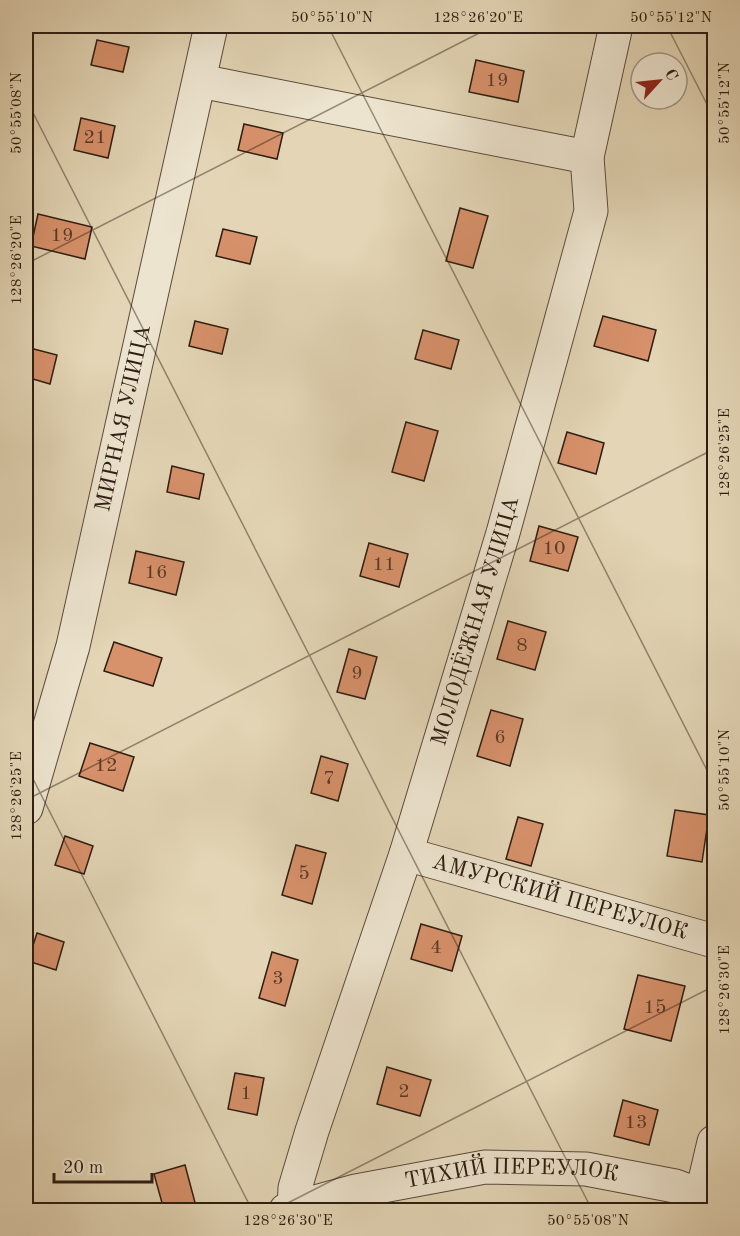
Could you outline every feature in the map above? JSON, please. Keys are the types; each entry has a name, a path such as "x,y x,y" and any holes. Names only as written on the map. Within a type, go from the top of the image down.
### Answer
{"street":[{"name":"МИРНАЯ УЛИЦА","path":"26,808 73,646 211,26"},
{"name":"МОЛОДЁЖНАЯ УЛИЦА","path":"290,1209 312,1131 406,854 503,533 591,211 587,157 616,26"},
{"path":"200,81 587,157"},
{"name":"АМУРСКИЙ ПЕРЕУЛОК","path":"406,854 714,941"},
{"path":"700,1203 714,1142"},
{"name":"ТИХИЙ ПЕРЕУЛОК","path":"290,1209 356,1191 485,1167 586,1169 675,1186 700,1203"}],"building":[{"path":"97,40 129,47 123,72 91,65"},
{"path":"476,60 524,71 518,102 469,92"},
{"path":"81,118 115,126 108,158 74,150"},
{"path":"244,124 283,133 277,159 238,150"},
{"path":"460,208 488,216 473,268 446,261"},
{"path":"38,214 92,227 85,259 31,246"},
{"path":"223,229 257,237 250,264 216,256"},
{"path":"603,316 656,330 648,361 594,346"},
{"path":"195,321 228,329 222,354 189,346"},
{"path":"423,330 459,340 451,369 415,359"},
{"path":"26,347 57,355 50,384 26,377"},
{"path":"406,422 438,431 424,481 392,472"},
{"path":"567,432 604,443 596,474 558,463"},
{"path":"172,466 204,474 199,499 167,492"},
{"path":"539,526 578,537 568,571 530,561"},
{"path":"369,543 408,554 399,587 360,576"},
{"path":"136,551 184,562 176,595 129,583"},
{"path":"508,621 546,632 535,670 497,659"},
{"path":"114,642 162,658 153,686 104,671"},
{"path":"349,649 377,657 365,699 337,692"},
{"path":"491,710 523,719 510,766 477,756"},
{"path":"90,743 134,757 123,791 79,776"},
{"path":"321,756 348,764 338,801 311,793"},
{"path":"675,810 709,815 702,862 667,856"},
{"path":"518,817 543,824 531,866 506,859"},
{"path":"65,836 93,846 84,874 55,865"},
{"path":"296,845 326,853 312,904 282,895"},
{"path":"421,924 462,936 452,971 411,959"},
{"path":"37,933 64,942 56,970 28,961"},
{"path":"272,952 298,960 285,1006 259,998"},
{"path":"638,975 685,986 671,1041 624,1029"},
{"path":"387,1067 431,1080 420,1116 377,1104"},
{"path":"235,1073 264,1078 257,1115 228,1109"},
{"path":"623,1100 658,1110 649,1145 614,1136"},
{"path":"185,1165 197,1210 164,1210 154,1174"}]}
